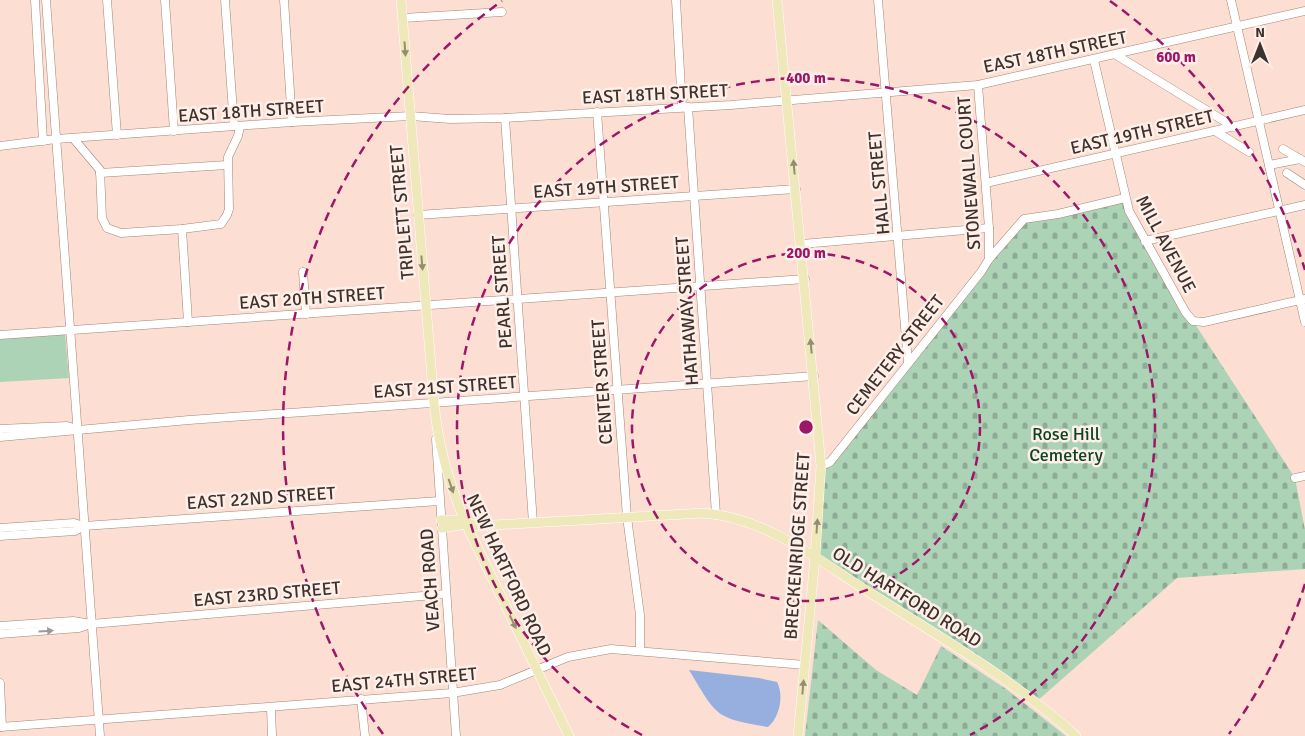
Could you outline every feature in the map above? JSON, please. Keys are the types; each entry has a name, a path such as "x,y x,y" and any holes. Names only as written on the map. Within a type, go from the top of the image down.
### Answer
{"main road":[{"name":"TRIPLETT STREET","path":"402,0 436,422"},
{"name":"BRECKENRIDGE STREET","path":"777,0 802,244 821,466 815,558 798,736"},
{"name":"NEW HARTFORD ROAD","path":"436,422 445,467 466,524 569,736"},
{"name":"OLD HARTFORD ROAD","path":"441,524 477,526 627,516 716,514 736,518 768,530 995,672 1036,702 1076,736"}],"street":[{"path":"35,0 40,60 43,141"},
{"path":"46,0 100,736"},
{"path":"107,0 118,135"},
{"path":"165,0 174,131"},
{"path":"73,138 97,166 100,173 102,218 106,228 111,231 122,233 216,226 225,220 228,209 228,157 238,136 225,0"},
{"path":"284,0 292,122"},
{"name":"HATHAWAY STREET","path":"676,0 693,196 716,514"},
{"name":"HALL STREET","path":"878,0 908,363"},
{"path":"1231,0 1279,211 1302,300 1305,322"},
{"name":"EAST 18TH STREET","path":"0,146 56,139 292,122 410,116 450,119 505,118 886,93 978,84 1094,60 1305,11"},
{"path":"403,18 502,12"},
{"path":"1116,55 1234,127"},
{"path":"40,60 50,59"},
{"name":"MILL AVENUE","path":"1094,60 1125,198 1133,220 1186,313 1193,321 1204,322 1302,300"},
{"name":"STONEWALL COURT","path":"978,84 989,228 989,259"},
{"name":"EAST 19TH STREET","path":"986,183 1305,110"},
{"name":"CENTER STREET","path":"597,112 627,516 640,615 640,650"},
{"name":"PEARL STREET","path":"505,118 534,523"},
{"path":"1215,132 1249,152"},
{"path":"1283,150 1302,160"},
{"path":"1269,165 1302,160"},
{"path":"100,173 227,165"},
{"path":"1287,173 1305,185"},
{"name":"EAST 19TH STREET","path":"418,215 796,190"},
{"name":"CEMETERY STREET","path":"821,466 830,462 981,272 989,259 1024,219 1058,214 1125,198"},
{"path":"1145,241 1305,204"},
{"path":"802,244 989,228"},
{"path":"182,229 188,322"},
{"path":"303,272 306,314"},
{"name":"EAST 20TH STREET","path":"0,335 805,278"},
{"name":"EAST 21ST STREET","path":"0,437 68,432 78,429 814,376"},
{"name":"VEACH ROAD","path":"436,422 439,500 456,736"},
{"name":"EAST 21ST STREET","path":"0,429 68,426 78,429"},
{"path":"1295,478 1305,476"},
{"name":"EAST 22ND STREET","path":"0,528 74,523 84,526 439,500"},
{"name":"EAST 22ND STREET","path":"0,536 75,531 84,526"},
{"name":"EAST 23RD STREET","path":"0,634 79,628 92,624 446,594"},
{"name":"EAST 23RD STREET","path":"0,626 73,621 92,624"},
{"name":"EAST 24TH STREET","path":"1,727 452,693 500,685 568,657 611,649 805,665"},
{"path":"0,683 1,727"},
{"path":"362,699 365,736"},
{"path":"271,708 272,736"},
{"path":"12,726 13,736"}],"green space":[{"name":"Rose Hill Cemetery","path":"1125,198 1193,321 1295,478 1305,530 1305,569 1177,578 1036,702 815,558 821,466 830,462 1024,219"},
{"path":"65,334 69,378 0,382 0,339"},
{"path":"818,620 876,670 917,695 941,646 1006,689 1066,736 805,736"}],"water":[{"path":"689,670 759,678 777,682 780,693 780,706 775,718 768,727 737,721 727,717 712,706"}]}
